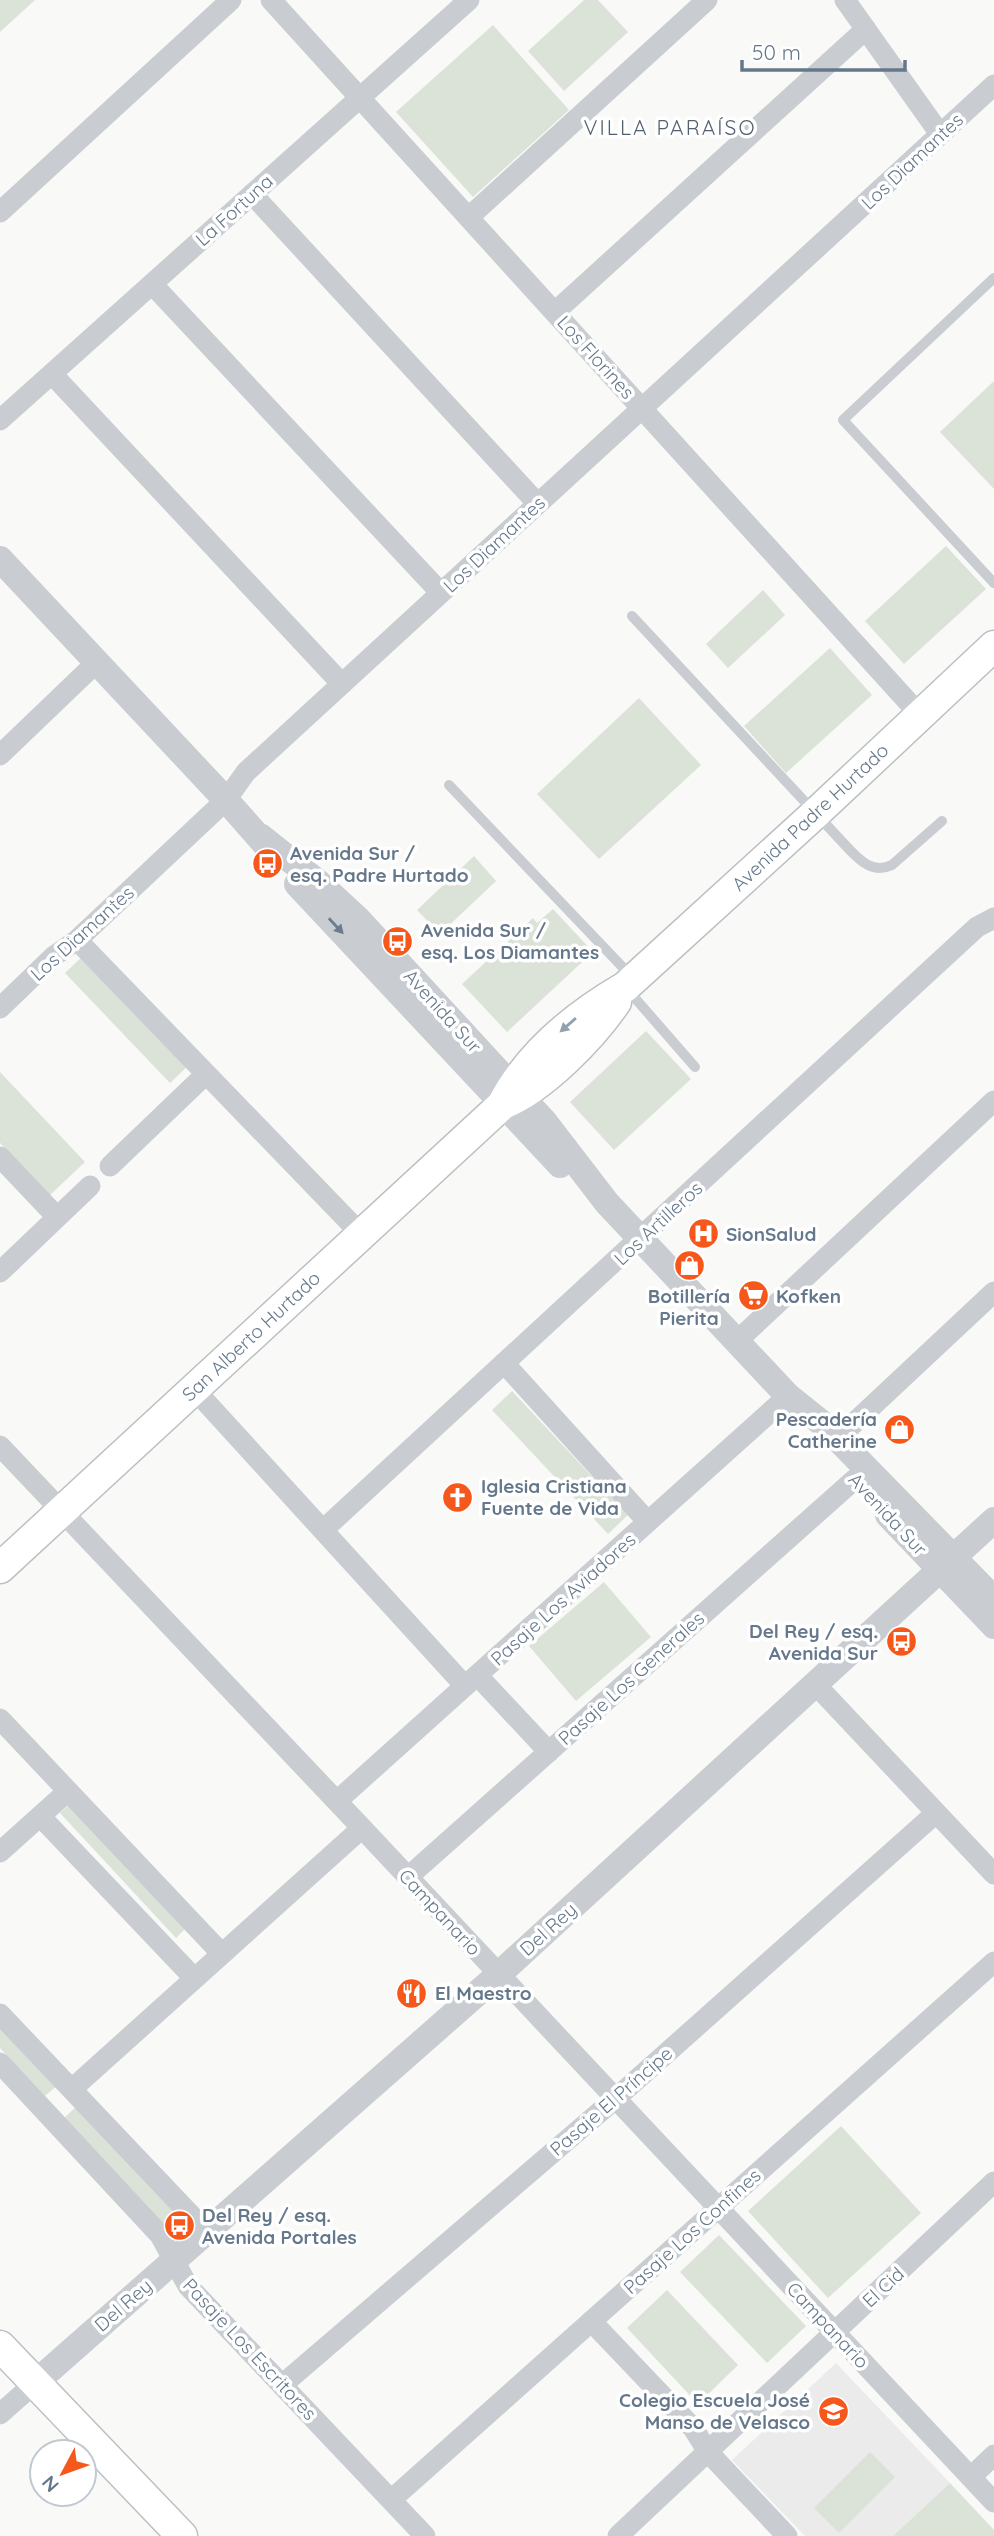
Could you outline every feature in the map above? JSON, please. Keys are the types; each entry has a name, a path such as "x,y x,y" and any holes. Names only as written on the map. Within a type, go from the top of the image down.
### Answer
{"main road":[{"name":"Avenida Padre Hurtado","path":"511,1096 544,1079 591,1034 629,983 994,646"},
{"name":"San Alberto Hurtado","path":"0,1568 511,1096"},
{"path":"0,2346 182,2536"}],"street":[{"path":"0,212 231,0"},
{"name":"Los Florines","path":"271,0 920,715"},
{"name":"La Fortuna","path":"0,420 469,0"},
{"path":"469,217 707,0"},
{"path":"845,0 940,134"},
{"path":"555,312 866,29"},
{"name":"Los Diamantes","path":"0,1008 54,956 77,940 226,800 246,772 994,85"},
{"path":"252,194 538,504"},
{"path":"152,284 441,593"},
{"path":"52,374 342,684"},
{"name":"Avenida Sur","path":"0,559 260,836 300,888 511,1096 568,1172 607,1203 788,1396 838,1438 948,1564 994,1626"},
{"path":"0,755 97,662"},
{"name":"Los Artilleros","path":"323,1530 977,927 994,918"},
{"path":"77,940 361,1234"},
{"path":"110,1166 206,1074"},
{"path":"737,1341 994,1101"},
{"path":"0,1157 57,1217"},
{"path":"0,1272 90,1186"},
{"path":"838,1438 994,1292"},
{"path":"504,1363 648,1522"},
{"path":"194,1389 323,1530 471,1681 549,1752"},
{"name":"Avenida Sur","path":"788,1396 811,1430 855,1479 948,1564 994,1599"},
{"name":"Pasaje Los Aviadores","path":"337,1801 788,1396"},
{"name":"Campanario","path":"0,1446 994,2502"},
{"name":"Pasaje Los Generales","path":"408,1877 855,1479"},
{"name":"Del Rey","path":"0,2414 498,1975 994,1520"},
{"path":"816,1685 994,1874"},
{"path":"0,1719 222,1954"},
{"path":"0,1852 68,1791"},
{"name":"Pasaje El Príncipe","path":"282,2385 615,2099 936,1812"},
{"path":"40,1816 194,1978"},
{"path":"72,2089 362,1828"},
{"name":"Pasaje Los Confines","path":"391,2500 994,1962"},
{"path":"0,2014 207,2232"},
{"name":"Pasaje Los Escritores","path":"0,2063 160,2235 188,2286 425,2536"},
{"name":"El Cid","path":"618,2536 994,2182"},
{"path":"591,2321 693,2428 708,2452 787,2536"},
{"path":"971,2477 994,2455"}],"lane":[{"path":"994,278 843,420 994,583"},
{"path":"632,616 857,858 869,866 883,869 892,865 942,821"},
{"path":"449,785 629,983 695,1067"}],"shaded area":[{"path":"0,0 35,0 0,32"},
{"path":"584,0 598,0 628,32 564,91 528,51"},
{"path":"493,25 569,110 473,197 396,112"},
{"path":"994,381 994,489 940,432"},
{"path":"946,546 986,589 904,664 865,621"},
{"path":"763,590 785,615 728,668 706,644"},
{"path":"830,648 872,695 786,773 744,726"},
{"path":"639,698 701,765 599,859 537,794"},
{"path":"474,856 496,881 440,934 417,910"},
{"path":"553,909 593,952 507,1032 462,984 533,918 537,923"},
{"path":"85,954 190,1064 170,1083 65,973"},
{"path":"646,1031 691,1079 614,1150 570,1102"},
{"path":"0,1072 85,1162 50,1195 0,1143"},
{"path":"512,1391 628,1515 608,1534 492,1410"},
{"path":"604,1582 651,1637 576,1701 529,1646"},
{"path":"73,1801 189,1925 176,1938 60,1813"},
{"path":"0,2021 59,2084 45,2096 0,2048"},
{"path":"77,2106 176,2212 163,2224 64,2118"},
{"path":"841,2126 921,2213 828,2298 748,2211"},
{"path":"719,2235 806,2326 767,2363 680,2272"},
{"path":"667,2290 738,2365 698,2404 627,2328"},
{"name":"Colegio Escuela José Manso de Velasco","path":"836,2363 950,2483 893,2536 805,2536 732,2460"},
{"path":"870,2452 895,2477 839,2533 814,2508"},
{"path":"950,2483 994,2530 994,2536 893,2536"}],"place":[{"name":"Avenida Sur / esq. Padre Hurtado","path":"267,864"},
{"name":"Avenida Sur / esq. Los Diamantes","path":"398,941"},
{"name":"SionSalud","path":"703,1234"},
{"name":"Botillería Pierita","path":"689,1265"},
{"name":"Kofken","path":"753,1296"},
{"name":"Pescadería Catherine","path":"900,1430"},
{"name":"Iglesia Cristiana Fuente de Vida","path":"458,1497"},
{"name":"Del Rey / esq. Avenida Sur","path":"901,1642"},
{"name":"El Maestro","path":"412,1993"},
{"name":"Del Rey / esq. Avenida Portales","path":"179,2226"},
{"name":"Colegio Escuela José Manso de Velasco","path":"833,2411"}],"district":[{"name":"VILLA PARAÍSO","path":"670,128"}]}
